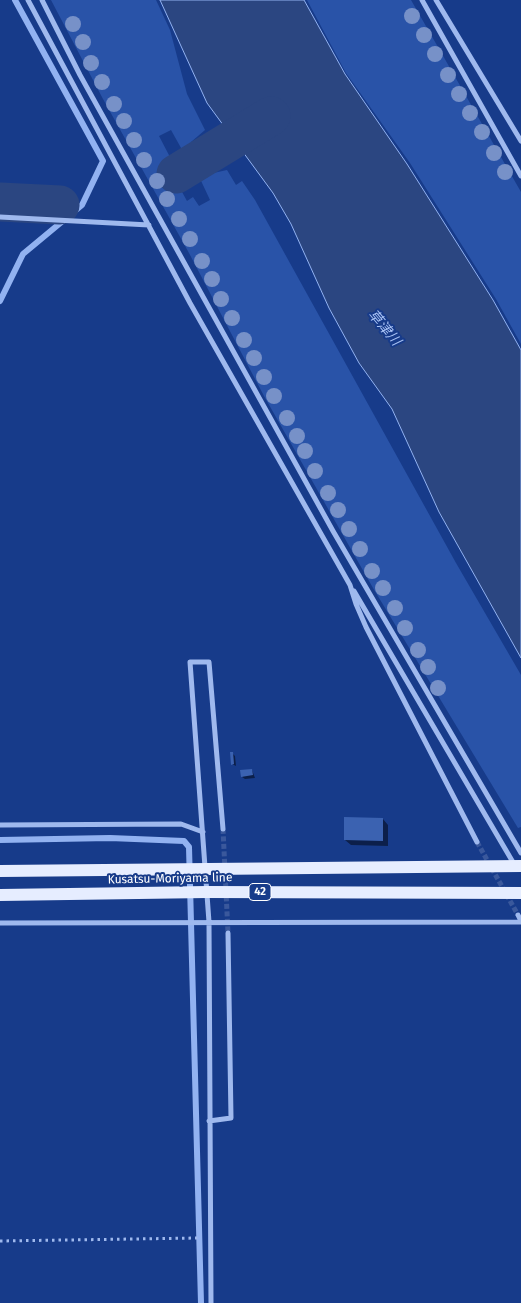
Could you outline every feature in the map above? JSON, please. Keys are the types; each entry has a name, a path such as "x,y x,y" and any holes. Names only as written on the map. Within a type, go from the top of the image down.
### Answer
{"main road":[{"name":"Kusatsu-Moriyama line","path":"0,871 518,866"},
{"name":"Kusatsu-Moriyama line","path":"0,895 207,892 521,893"}],"street":[{"path":"28,0 199,320 350,585 518,866"},
{"path":"42,0 80,75 333,531 521,853"},
{"path":"422,0 521,176"},
{"path":"436,0 521,141"},
{"path":"0,217 149,225"},
{"path":"350,585 366,627 478,842"},
{"path":"211,1303 208,922 190,662 210,662 224,829"},
{"path":"0,825 181,824 203,832"},
{"path":"0,924 520,919"},
{"path":"209,1121 231,1118 228,933"}],"path":[{"path":"0,1241 210,1238"}],"shaded area":[{"path":"51,0 156,0 170,30 187,94 205,130 191,142 197,153 189,157 187,154 185,155 171,130 159,136 171,159 166,163 187,201 193,197 199,206 210,200 196,170 204,165 209,174 227,170 236,185 242,181 255,200 456,563 521,675 521,827 518,828 373,588 264,396 189,253 103,99"},
{"path":"307,0 411,0 521,192 521,344 496,299 410,163 346,73"}],"water":[{"name":"草津川","path":"160,0 304,0 345,74 407,164 493,300 521,350 521,658 439,512 392,409 359,363 329,308 291,224 273,193 207,103"}],"building":[{"path":"230,752 233,752 234,764 231,765"},
{"path":"252,769 253,775 241,777 240,770"},
{"path":"344,817 383,818 383,841 344,840"}],"waterway":[{"path":"0,301 23,254 82,205 103,161 15,0"},
{"path":"176,174 271,116"},
{"path":"0,202 60,205"},
{"path":"0,840 110,838 184,841 189,847 201,1303"}],"tunnel":[{"path":"223,829 228,933"},
{"path":"477,842 518,915"}]}
